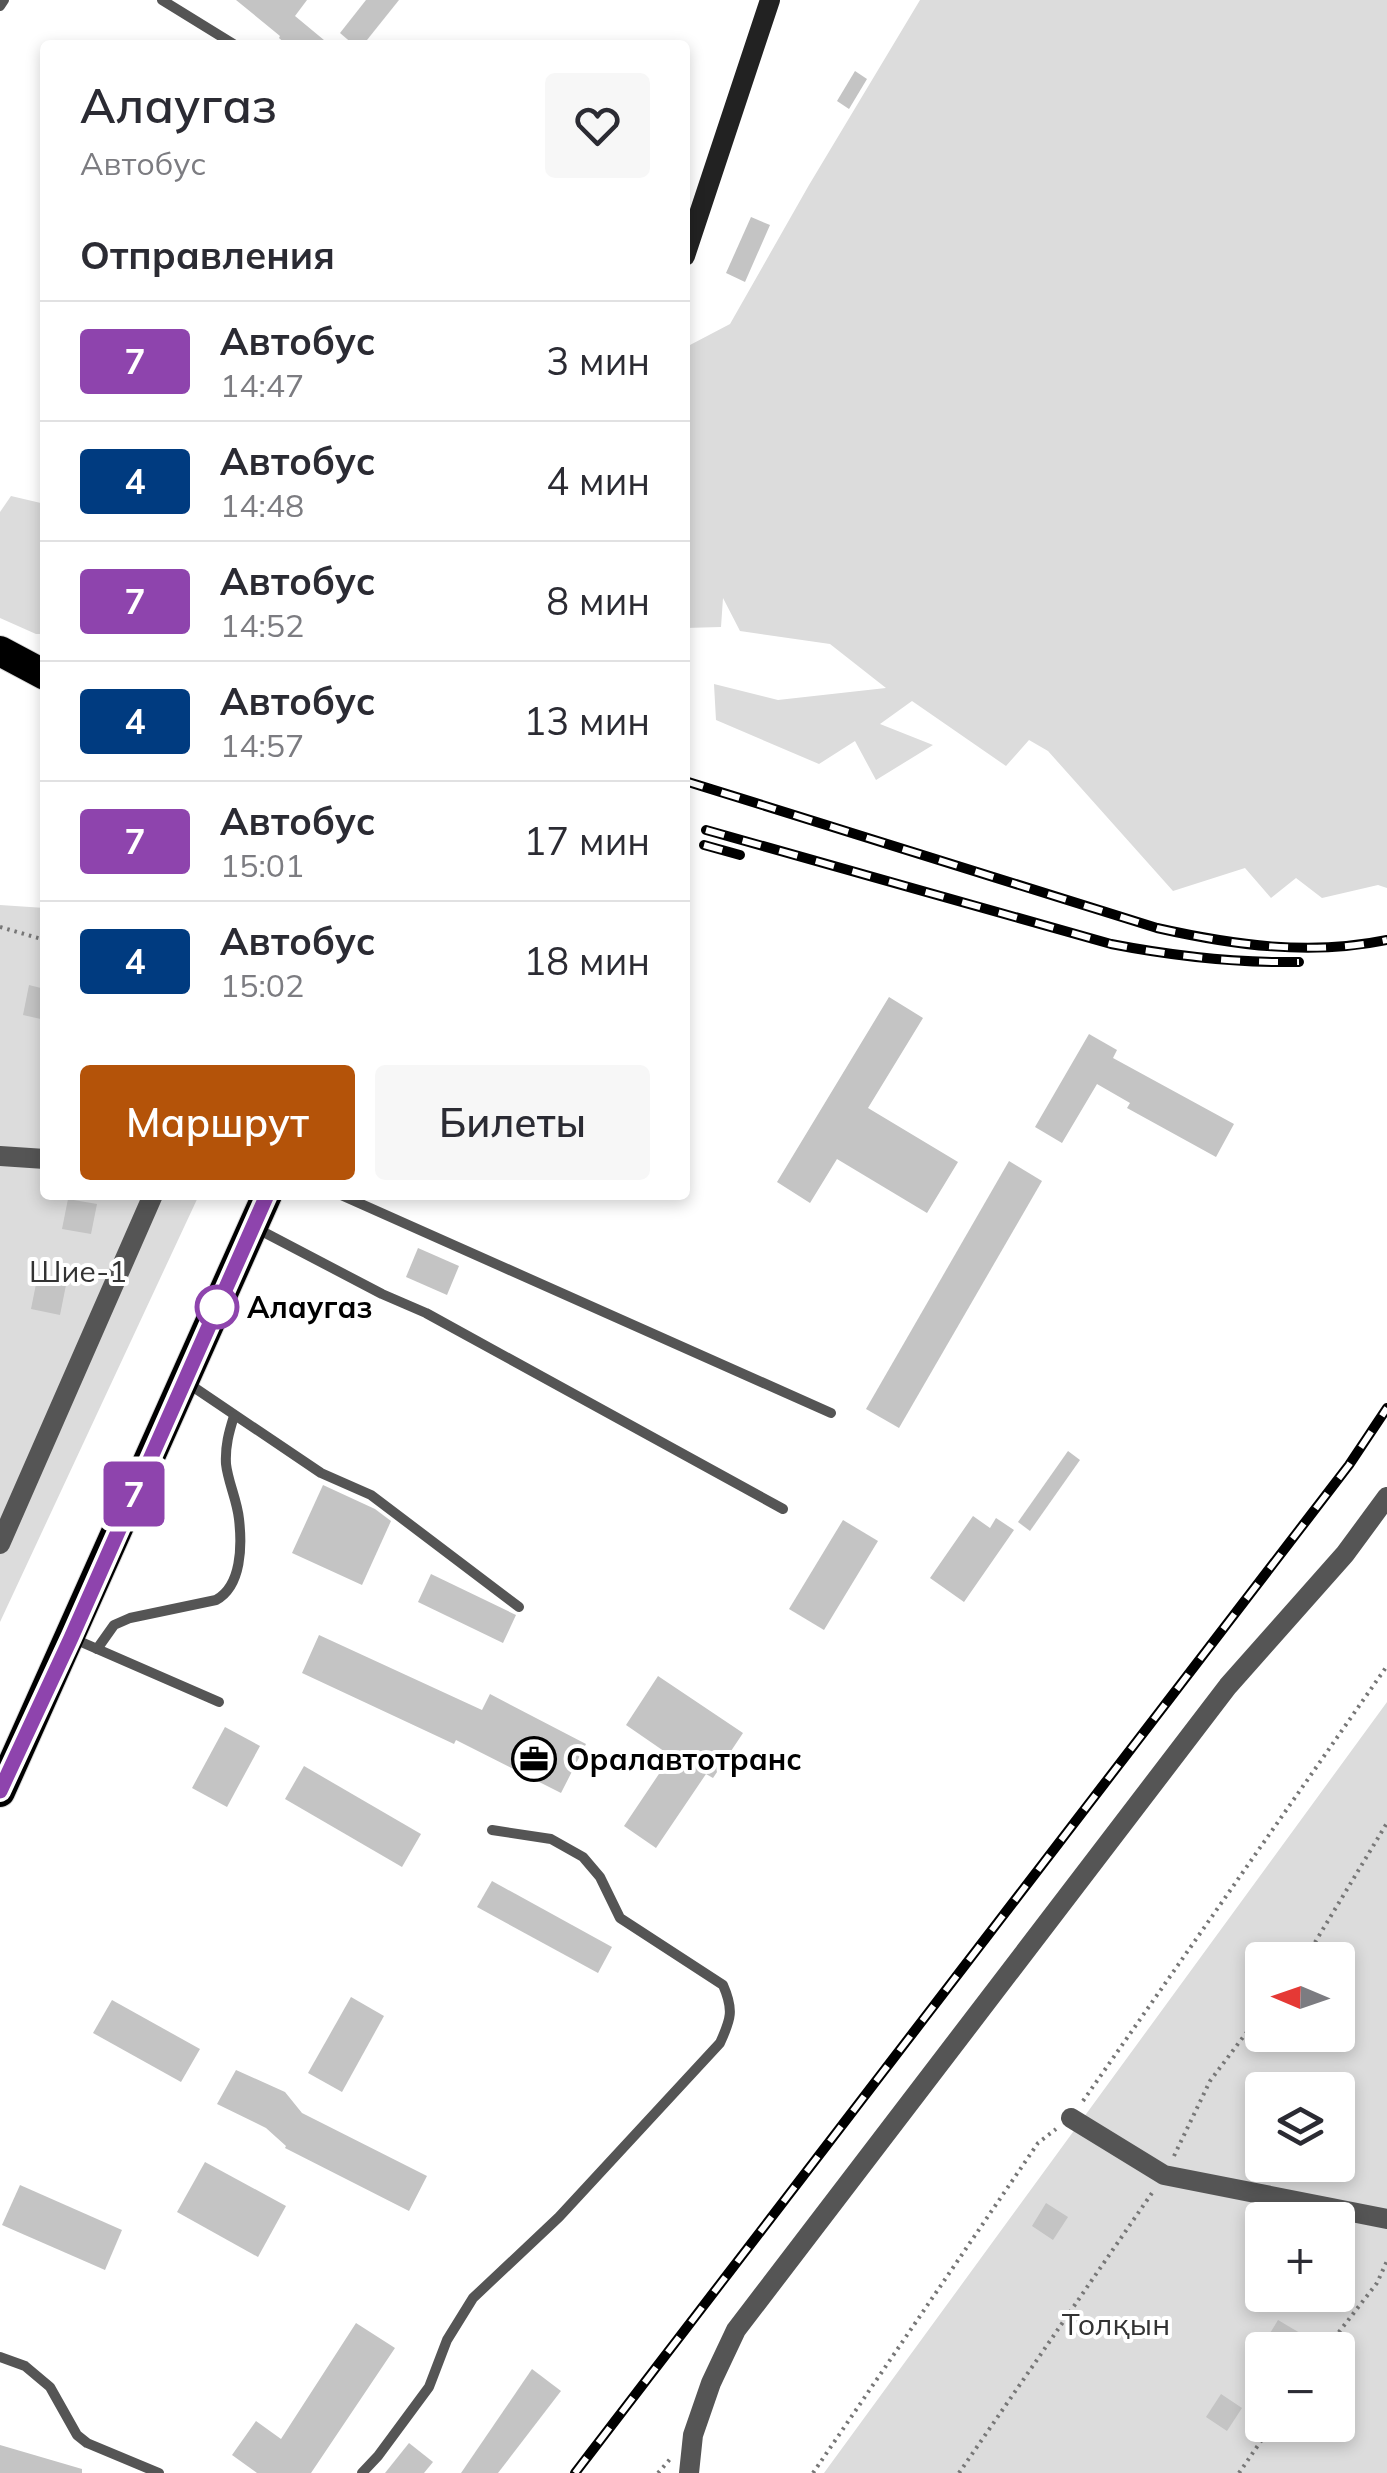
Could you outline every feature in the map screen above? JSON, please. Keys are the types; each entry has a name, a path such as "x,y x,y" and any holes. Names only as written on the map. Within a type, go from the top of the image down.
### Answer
{"highway":[{"path":"0,651 40,672"},
{"path":"0,1792 84,1643 184,1381 264,1200"}],"main road":[{"path":"690,241 770,0"}],"street":[{"path":"0,1156 40,1159"},
{"path":"0,1544 151,1200"},
{"path":"689,2473 693,2435 736,2330 1228,1686 1344,1554 1387,1497"},
{"path":"1071,2118 1164,2175 1387,2218"}],"lane":[{"path":"162,0 227,40"},
{"path":"352,1200 831,1413"},
{"path":"253,1227 426,1313 783,1509"},
{"path":"184,1381 321,1473 372,1496 520,1606"},
{"path":"84,1643 130,1618 216,1600 232,1585 238,1558 239,1520 226,1464 226,1439 234,1416"},
{"path":"84,1643 219,1702"},
{"path":"362,2473 429,2387 448,2340 473,2298 572,2202 720,2043 730,2023 731,2003 723,1985 620,1918 600,1877 583,1856 551,1839 492,1830"},
{"path":"0,2357 25,2366 50,2388 77,2435 87,2443 158,2473"}],"path":[{"path":"0,927 40,939"},
{"path":"813,2473 1038,2143 1071,2118 1387,1666"},
{"path":"1313,1942 1387,1823"},
{"path":"959,2473 1164,2175 1210,2081 1245,2035"},
{"path":"1339,2332 1377,2283 1387,2261"},
{"path":"1239,2473 1260,2442"}],"green space":[{"path":"920,0 1387,0 1387,888 1378,885 1322,898 1296,878 1271,898 1245,868 1173,891 1048,751 1029,740 1006,766 912,701 880,724 933,745 876,780 855,741 819,764 716,720 714,684 778,700 886,688 830,644 740,631 723,598 721,627 690,628 690,345 730,324"},
{"path":"11,496 40,503 40,634 0,618 0,512"},
{"name":"Шие-1","path":"0,905 40,908 40,1200 197,1200 0,1622"},
{"name":"Толқын","path":"1387,1702 1387,2473 824,2473"}],"building":[{"path":"236,0 307,0 295,16 324,40 281,40"},
{"path":"366,0 399,0 367,40 348,40 340,33"},
{"path":"855,71 867,79 849,109 837,101"},
{"path":"751,217 770,225 745,282 726,273"},
{"path":"29,985 40,988 40,1019 23,1015"},
{"path":"889,997 923,1018 868,1108 958,1162 927,1213 837,1159 810,1203 777,1182"},
{"path":"1089,1034 1117,1050 1113,1058 1234,1124 1216,1157 1127,1108 1130,1103 1097,1084 1062,1143 1035,1127"},
{"path":"1009,1161 1042,1181 899,1428 866,1409"},
{"path":"68,1200 97,1204 91,1234 62,1229"},
{"path":"418,1248 459,1266 447,1295 406,1277"},
{"path":"37,1279 66,1285 60,1315 31,1309"},
{"path":"1068,1451 1080,1460 1030,1531 1018,1522"},
{"path":"323,1485 375,1509 391,1521 362,1585 292,1553"},
{"path":"973,1516 990,1528 996,1518 1014,1530 964,1602 930,1578"},
{"path":"843,1520 878,1541 824,1630 789,1609"},
{"path":"431,1574 516,1615 503,1643 418,1602"},
{"path":"319,1635 482,1710 490,1694 586,1744 561,1793 456,1740 454,1744 302,1673"},
{"path":"658,1676 743,1733 713,1778 706,1774 656,1848 624,1826 671,1756 626,1725"},
{"path":"225,1727 260,1746 227,1807 192,1788"},
{"path":"304,1766 421,1834 402,1867 285,1799"},
{"path":"492,1881 612,1947 598,1973 477,1907"},
{"path":"351,1997 384,2016 342,2092 308,2073"},
{"path":"112,2000 200,2049 181,2082 93,2033"},
{"path":"236,2070 285,2092 302,2113 427,2176 409,2211 285,2148 266,2128 217,2104"},
{"path":"205,2162 286,2206 258,2257 177,2212"},
{"path":"20,2185 122,2230 105,2270 2,2225"},
{"path":"1046,2203 1068,2217 1053,2240 1032,2226"},
{"path":"1278,2320 1298,2332 1271,2332"},
{"path":"356,2323 395,2348 311,2473 257,2473 232,2455 256,2421 281,2439"},
{"path":"532,2369 561,2391 498,2473 461,2473"},
{"path":"1221,2394 1242,2408 1227,2431 1206,2417"},
{"path":"409,2443 433,2462 424,2473 385,2473"},
{"path":"0,2445 82,2469 82,2473 0,2473"}],"railway":[{"path":"690,783 1157,928 1300,948 1387,940"},
{"path":"706,830 1111,944 1204,958 1299,962"},
{"path":"704,845 740,855"},
{"path":"575,2473 1349,1465 1387,1408"}],"bus line":[{"name":"7","path":"0,1791 265,1200"}],"place":[{"name":"Алаугаз","path":"217,1307"},
{"name":"Оралавтотранс","path":"534,1759"}]}
